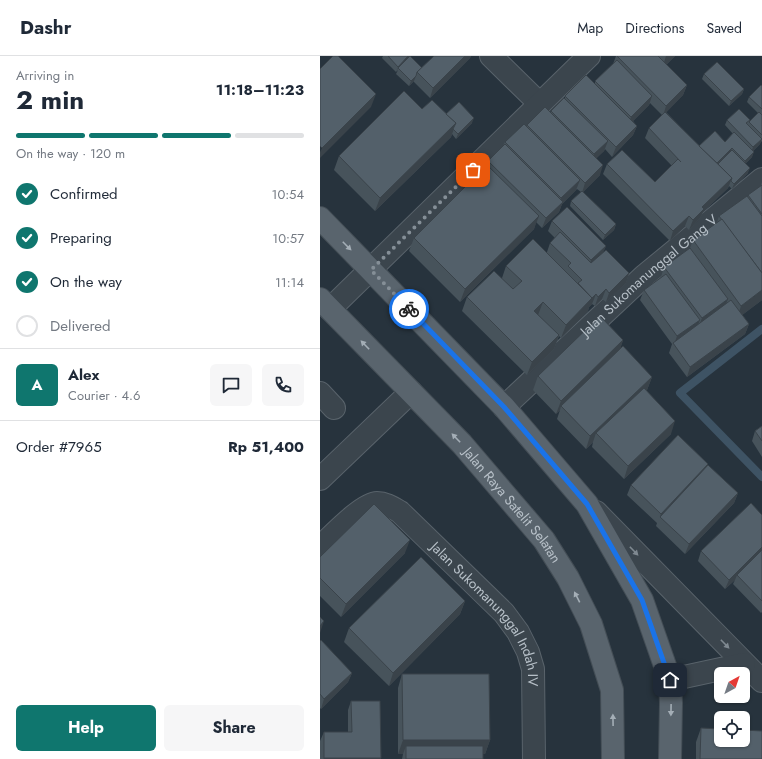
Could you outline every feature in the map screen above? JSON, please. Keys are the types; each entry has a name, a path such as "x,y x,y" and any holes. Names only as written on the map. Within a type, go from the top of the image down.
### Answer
{"main road":[{"path":"320,218 504,407 587,504 642,600 670,680 670,759"},
{"name":"Jalan Raya Satelit Selatan","path":"325,304 462,444 544,540 568,578 591,624 612,690 613,759"}],"street":[{"path":"491,56 540,104"},
{"path":"325,304 371,270 589,56"},
{"name":"Jalan Sukomanunggal Gang V","path":"504,407 644,276 762,179"},
{"path":"320,479 411,392"},
{"name":"Jalan Sukomanunggal Indah IV","path":"320,547 363,508 376,503 389,506 400,512 504,613 518,632 528,652 533,669 534,759"},
{"path":"587,504 762,681"},
{"path":"670,680 744,664"}],"building":[{"path":"333,56 338,56 376,94 322,148 320,146 320,69"},
{"path":"388,56 408,56 398,67"},
{"path":"410,56 422,68 417,72 416,76 411,81 398,68"},
{"path":"434,56 465,56 433,88 417,72"},
{"path":"617,56 658,56 687,85 666,106"},
{"path":"617,60 652,96 631,117 595,81"},
{"path":"717,62 744,89 731,101 704,74"},
{"path":"586,75 637,126 616,147 565,96"},
{"path":"761,85 762,86 762,109 749,97"},
{"path":"404,91 422,109 432,100 456,123 380,198 339,156"},
{"path":"564,98 608,141 594,154 551,111"},
{"path":"459,102 474,118 458,134 453,129 456,123 446,114"},
{"path":"545,107 603,165 585,183 527,125"},
{"path":"739,109 750,120 746,123 762,139 753,147 727,120"},
{"path":"665,112 732,178 702,207 704,209 693,220 689,216 673,231 607,164 622,150 655,182 678,159 681,162 649,128"},
{"path":"759,112 762,115 762,135 749,122"},
{"path":"524,124 580,180 561,198 505,142"},
{"path":"715,131 725,142 734,132 754,152 745,161 732,148 717,163 699,146"},
{"path":"505,144 563,202 546,218 488,161"},
{"path":"732,150 750,168 734,184 731,181 732,178 718,164"},
{"path":"487,165 539,216 465,289 414,238"},
{"path":"762,185 762,214 748,195"},
{"path":"582,191 616,224 605,235 571,201"},
{"path":"747,196 762,216 762,273 719,216"},
{"path":"567,207 606,246 591,260 552,221"},
{"path":"722,219 762,273 762,290 741,306 693,240"},
{"path":"560,232 591,263 606,250 629,273 609,293 606,289 598,297 596,294 592,298 578,283 582,280 568,266 571,263 550,243"},
{"path":"533,239 592,298 566,325 543,302 534,311 559,335 532,362 467,297 494,271 513,289 522,281 506,266"},
{"path":"690,248 728,299 702,318 664,267"},
{"path":"666,274 700,320 677,336 644,290"},
{"path":"731,300 749,324 690,367 673,343"},
{"path":"600,316 623,340 561,401 538,376"},
{"path":"623,346 652,377 590,436 561,406"},
{"path":"644,388 675,421 628,466 596,433"},
{"path":"762,426 762,441 755,431"},
{"path":"678,435 708,464 661,514 631,485"},
{"path":"708,465 738,493 689,544 660,517"},
{"path":"751,503 762,515 762,547 729,580 701,551"},
{"path":"374,504 410,540 346,604 320,578 320,557"},
{"path":"762,550 762,601 737,575"},
{"path":"421,557 465,601 393,673 349,628"},
{"path":"320,617 324,621 320,626"},
{"path":"321,640 352,673 324,699 320,694"},
{"path":"402,674 489,674 490,740 403,740"},
{"path":"351,701 380,701 381,758 324,758 324,732 352,732"},
{"path":"701,728 714,729 714,747 750,747 750,730 762,731 762,759 700,759"},
{"path":"406,746 483,746 483,759 406,759"}],"waterway":[{"path":"762,329 680,393 762,477"}],"way so far":[{"path":"409,309 371,270 473,170"}],"route":[{"path":"409,309 504,407 587,504 642,600 670,680"}]}
